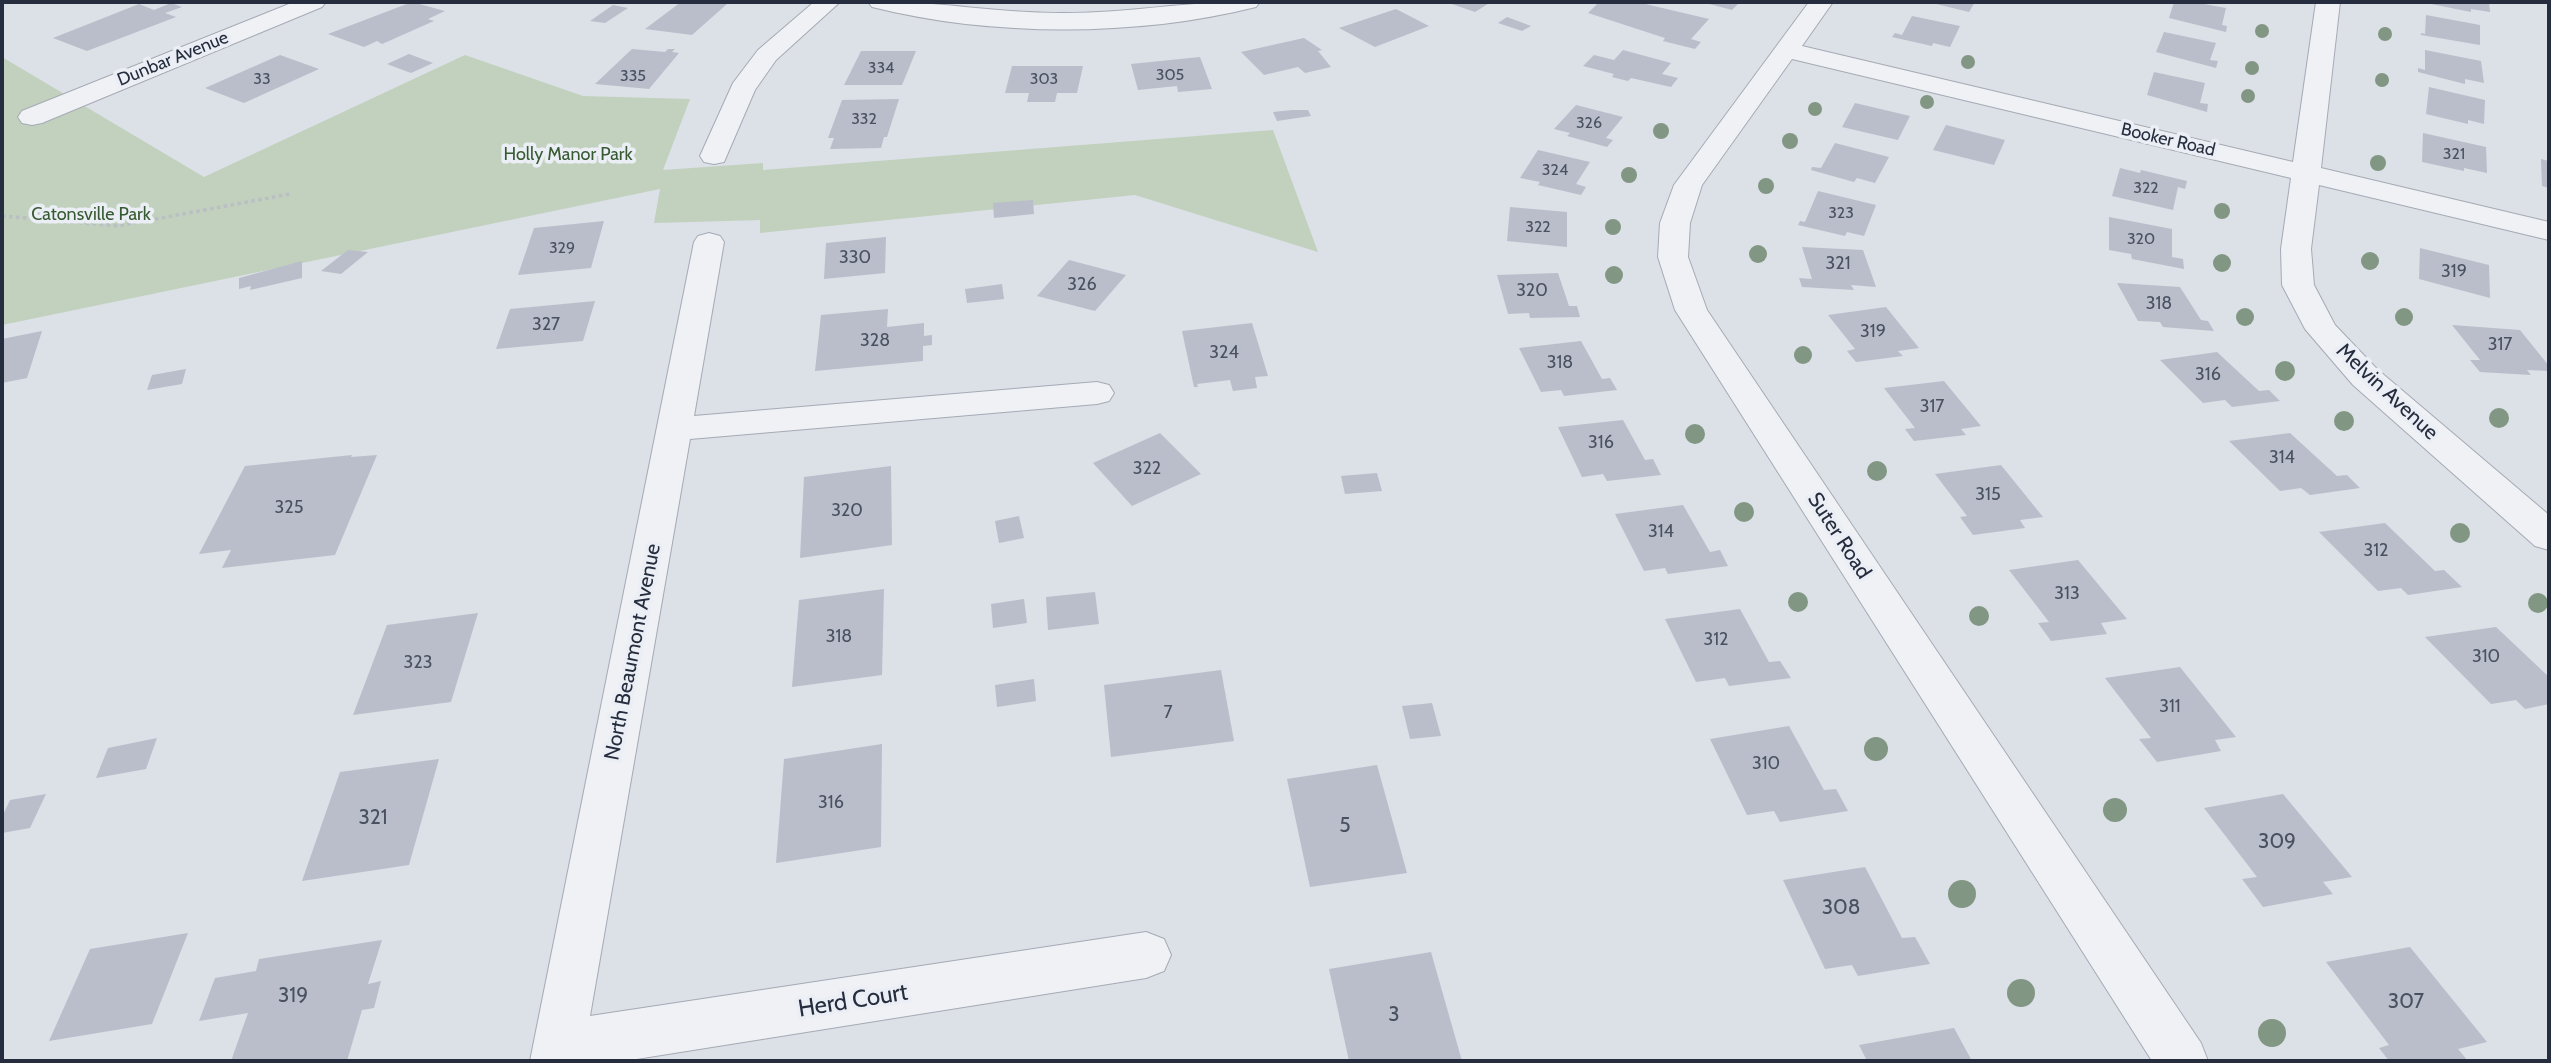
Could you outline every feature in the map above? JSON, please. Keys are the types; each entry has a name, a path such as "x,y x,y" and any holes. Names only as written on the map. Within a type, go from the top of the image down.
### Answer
{"street":[{"name":"Dunbar Avenue","path":"32,117 314,2"},
{"path":"714,156 743,89 767,55 828,2"},
{"path":"880,2 951,13 1088,22 1160,17 1248,2"},
{"name":"Suter Road","path":"1821,2 1688,185 1675,223 1673,257 1691,310 2182,1061"},
{"name":"Melvin Avenue","path":"2328,2 2296,249 2298,285 2321,329 2365,377 2549,536"},
{"name":"Booker Road","path":"1786,50 2549,231"},
{"name":"North Beaumont Avenue","path":"558,1054 709,242"},
{"path":"675,429 1097,393"},
{"name":"Herd Court","path":"558,1054 1146,955"}],"path":[{"path":"2,216 118,226 290,194"}],"green space":[{"name":"Catonsville Park","path":"465,55 583,96 690,99 663,170 763,163 763,170 1273,130 1318,252 1135,195 760,233 760,220 654,223 660,189 2,325 2,57 204,177"}],"building":[{"path":"412,2 445,11 428,19 434,21 382,44 377,41 364,47 328,34"},
{"path":"681,2 727,4 692,35 645,29"},
{"path":"1446,2 1491,2 1475,12"},
{"path":"1599,2 1637,2 1709,19 1691,39 1701,42 1695,49 1663,41 1665,38 1588,13"},
{"path":"1702,2 1729,2 1738,4 1732,10"},
{"path":"1928,2 1975,2 1969,12"},
{"path":"2174,2 2193,2 2226,8 2222,25 2227,26 2226,32 2169,18"},
{"path":"2489,2 2490,12 2471,9 2471,12 2431,4"},
{"path":"171,3 182,7 165,13 176,17 87,51 53,38 139,4 154,10"},
{"path":"613,5 628,8 605,23 590,21"},
{"path":"1396,9 1429,26 1375,47 1339,28"},
{"path":"2426,15 2480,25 2480,45 2421,35 2425,34"},
{"path":"1912,16 1960,26 1950,47 1892,37 1895,33 1902,35"},
{"path":"1507,17 1531,26 1522,31 1498,23"},
{"path":"2164,32 2216,43 2210,60 2218,61 2216,68 2156,52"},
{"path":"1304,38 1322,50 1318,51 1331,67 1305,73 1298,67 1264,75 1241,52"},
{"path":"632,49 665,52 675,49 672,52 679,53 649,89 595,84"},
{"path":"1623,50 1671,63 1662,74 1678,78 1671,87 1631,78 1628,81 1612,77 1614,74 1583,66 1594,55 1614,60"},
{"path":"2425,50 2481,61 2484,83 2465,79 2465,84 2418,72 2418,68 2425,70"},
{"path":"861,51 916,51 902,85 844,85"},
{"path":"409,54 433,63 411,73 387,64"},
{"path":"280,55 319,69 244,103 205,88"},
{"path":"1200,57 1212,89 1178,92 1177,86 1138,90 1131,64"},
{"path":"1012,66 1083,66 1077,93 1057,93 1055,102 1027,102 1029,93 1005,93"},
{"path":"2154,72 2205,83 2200,103 2208,104 2207,112 2147,95"},
{"path":"2429,87 2485,100 2484,124 2468,120 2468,124 2426,114"},
{"path":"899,99 881,148 830,149 834,138 828,138 842,100"},
{"path":"1855,103 1910,116 1898,140 1842,127"},
{"path":"1576,105 1623,117 1606,138 1613,140 1607,147 1567,136 1570,133 1554,129"},
{"path":"1308,110 1311,116 1277,121 1273,112"},
{"path":"1946,125 2005,140 1994,165 1933,150"},
{"path":"2423,133 2486,147 2487,173 2422,162"},
{"path":"1835,143 1889,157 1875,183 1857,178 1854,182 1811,170 1812,167 1821,168"},
{"path":"1538,150 1590,162 1576,184 1586,187 1581,195 1520,178"},
{"path":"2541,159 2549,161 2549,188 2542,186"},
{"path":"2120,168 2187,181 2185,189 2178,187 2173,210 2112,196"},
{"path":"1818,191 1876,205 1864,236 1847,232 1845,236 1798,225 1800,221 1805,222"},
{"path":"1033,200 1034,214 994,218 993,203"},
{"path":"1510,207 1567,212 1567,247 1507,241"},
{"path":"2109,217 2172,229 2172,257 2183,259 2184,269 2132,259 2131,254 2109,250"},
{"path":"604,221 591,268 518,275 534,228"},
{"path":"886,237 885,273 824,279 826,243"},
{"path":"1802,247 1863,250 1876,287 1851,285 1854,290 1802,287 1799,278 1812,279"},
{"path":"2420,248 2489,265 2490,298 2419,279"},
{"path":"348,250 368,252 341,274 321,271"},
{"path":"1069,260 1126,275 1095,311 1037,296"},
{"path":"302,261 302,278 250,290 251,286 239,289 239,278"},
{"path":"1558,273 1569,306 1577,306 1580,317 1530,318 1529,313 1508,314 1497,275"},
{"path":"2117,283 2180,287 2201,320 2208,321 2214,331 2163,327 2160,322 2138,321"},
{"path":"1002,284 1004,299 967,303 965,289"},
{"path":"595,301 583,341 496,349 510,309"},
{"path":"1886,307 1919,348 1898,351 1903,356 1856,362 1847,351 1855,349 1828,315"},
{"path":"888,309 887,327 924,323 924,336 932,335 932,345 923,346 923,361 815,371 821,315"},
{"path":"1252,323 1268,376 1255,377 1257,388 1233,391 1230,380 1197,384 1198,387 1194,387 1182,331"},
{"path":"2452,325 2520,330 2549,366 2549,371 2527,370 2531,375 2480,372 2470,360 2480,360"},
{"path":"42,331 27,378 2,383 2,339"},
{"path":"1581,341 1602,379 1610,378 1617,390 1564,396 1561,390 1541,392 1519,348"},
{"path":"2217,352 2259,391 2269,390 2280,401 2232,407 2225,400 2203,403 2160,360"},
{"path":"186,369 182,384 147,390 152,375"},
{"path":"1944,381 1981,426 1961,429 1966,435 1914,441 1905,429 1915,428 1884,388"},
{"path":"1623,420 1645,460 1653,459 1661,475 1607,481 1603,474 1582,477 1558,427"},
{"path":"1160,433 1201,474 1132,506 1093,463"},
{"path":"2290,433 2337,476 2347,475 2360,488 2310,495 2301,488 2280,491 2229,441"},
{"path":"352,455 351,457 377,455 335,555 222,568 231,550 199,554 245,466"},
{"path":"2001,465 2043,517 2020,520 2025,528 1973,535 1960,517 1967,516 1935,474"},
{"path":"891,466 892,545 800,558 804,477"},
{"path":"1377,473 1382,491 1345,494 1341,476"},
{"path":"1683,505 1710,552 1720,550 1728,566 1668,574 1665,568 1644,571 1615,514"},
{"path":"1019,516 1024,538 999,543 995,521"},
{"path":"2385,523 2435,571 2444,570 2462,587 2408,595 2401,588 2378,591 2319,532"},
{"path":"2078,560 2127,619 2101,623 2107,634 2051,641 2038,623 2049,622 2009,570"},
{"path":"884,589 882,675 792,687 799,600"},
{"path":"1095,592 1099,624 1048,630 1046,597"},
{"path":"1024,599 1027,623 993,628 991,604"},
{"path":"1740,609 1769,662 1780,661 1791,678 1729,686 1725,678 1696,682 1665,619"},
{"path":"478,613 451,702 353,715 387,625"},
{"path":"2496,627 2549,677 2549,704 2525,709 2516,700 2491,704 2425,637"},
{"path":"2180,667 2236,737 2215,740 2221,751 2157,762 2139,739 2151,738 2105,678"},
{"path":"1221,670 1234,741 1111,757 1104,685"},
{"path":"1034,679 1036,701 997,707 995,685"},
{"path":"1432,703 1441,736 1410,739 1402,706"},
{"path":"1789,726 1824,790 1836,789 1848,811 1780,822 1774,811 1747,815 1710,739"},
{"path":"157,738 146,769 96,778 108,748"},
{"path":"882,744 881,847 776,863 784,759"},
{"path":"439,759 409,865 302,881 340,772"},
{"path":"1377,765 1407,873 1310,887 1287,779"},
{"path":"46,794 30,828 2,833 2,817 10,800"},
{"path":"2283,794 2352,877 2323,882 2333,894 2263,907 2242,879 2257,877 2204,808"},
{"path":"1865,867 1902,938 1915,937 1930,964 1858,976 1852,965 1825,969 1783,880"},
{"path":"188,933 152,1024 49,1041 90,949"},
{"path":"382,940 368,984 381,981 374,1008 362,1010 347,1061 231,1061 248,1013 199,1021 215,978 256,971 259,959"},
{"path":"2410,947 2487,1042 2458,1049 2468,1061 2389,1061 2379,1048 2389,1045 2326,962"},
{"path":"1431,952 1462,1061 1349,1061 1329,969"},
{"path":"1954,1028 1972,1061 1867,1061 1859,1045"}],"park label":[{"name":"Holly Manor Park","path":"568,155"}]}
